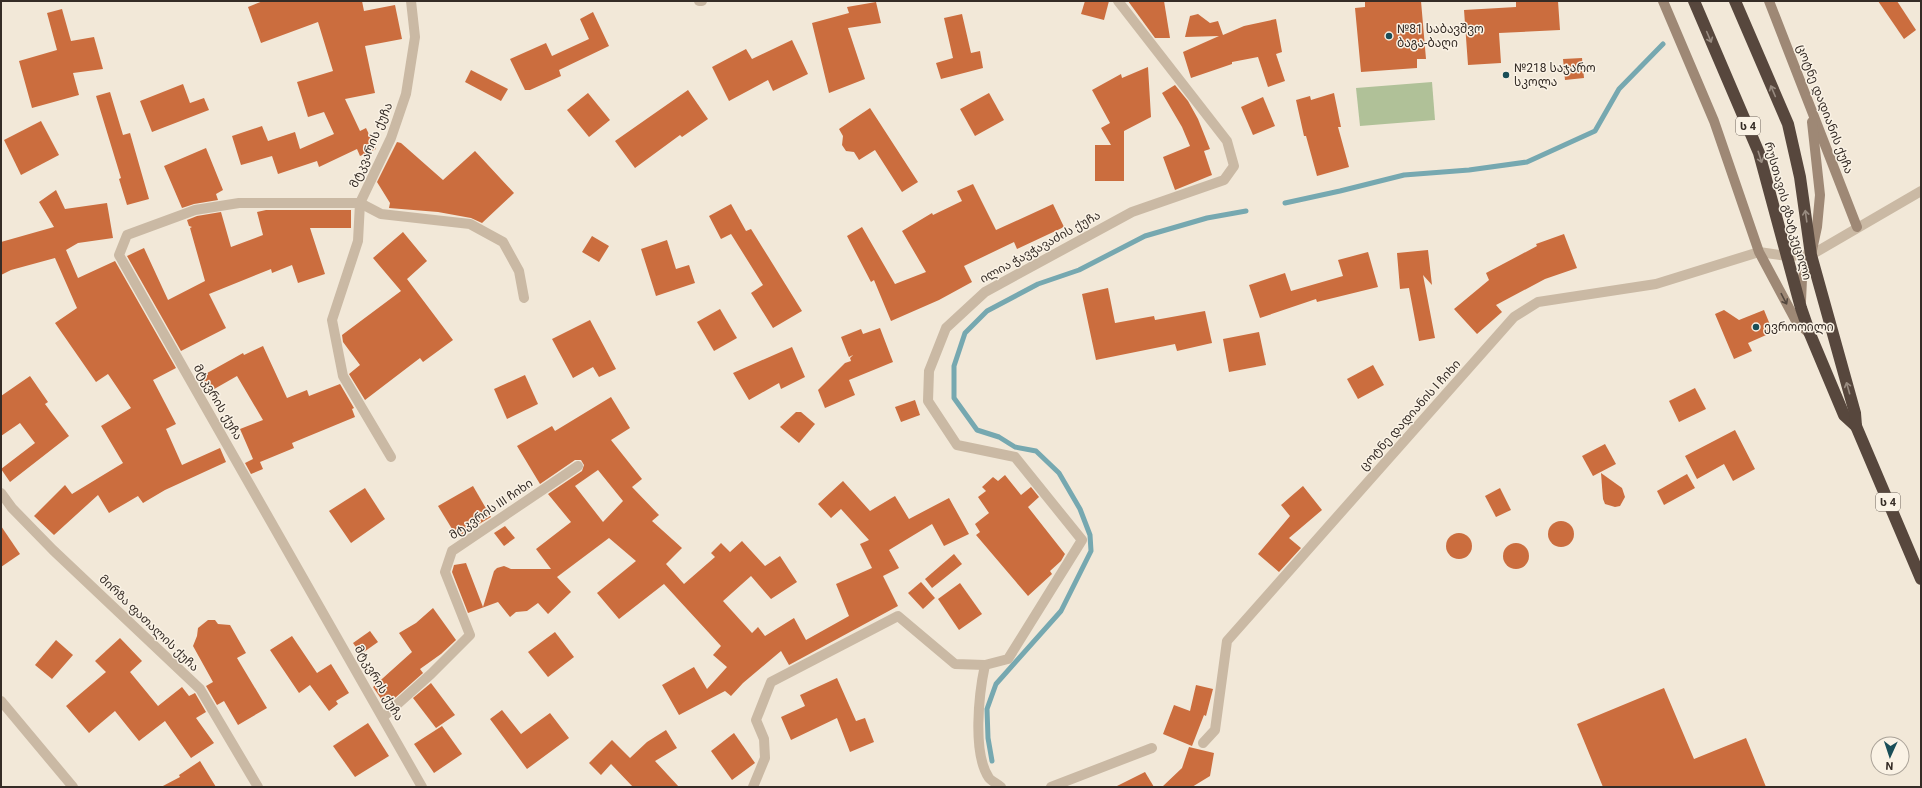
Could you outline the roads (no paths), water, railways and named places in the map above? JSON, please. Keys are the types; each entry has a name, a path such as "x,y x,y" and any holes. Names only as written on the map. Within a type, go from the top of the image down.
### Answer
{"highway":[{"name":"რუსთავის გზატკეცილი","path":"1694,1 1759,153 1801,308 1810,334 1844,415 1856,426"},
{"name":"რუსთავის გზატკეცილი","path":"1735,1 1788,124 1800,177 1810,255 1855,413 1856,426 1921,579"}],"street":[{"name":"მტკვარის ქუჩა","path":"360,203 391,138 406,94 414,37 411,1"},
{"name":"ილია ჭავჭავაძის ქუჩა","path":"753,787 765,758 764,738 756,720 771,682 898,616 955,664 984,665 1008,659 1082,540 1015,457 957,446 928,401 929,371 946,328 985,292 1132,212 1224,180 1234,166 1227,141 1118,1"},
{"path":"1663,1 1714,121 1759,252 1796,320 1810,334"},
{"name":"ცოტნე დადიანის ქუჩა","path":"1769,1 1857,227"},
{"path":"1801,308 1802,279 1817,227 1820,195 1810,108"},
{"path":"1759,252 1787,256 1810,255 1921,191"},
{"name":"მტკვრის ქუჩა","path":"360,203 238,203 196,210 127,235 119,255 422,787"},
{"path":"392,457 343,376 332,320 358,241 360,203 381,214 470,224 503,242 519,271 524,298"},
{"name":"ცოტნე დადიანის I ჩიხი","path":"1203,743 1215,730 1227,641 1514,318 1538,302 1656,284 1759,252"},
{"name":"მტკვრის III ჩიხი","path":"383,717 431,674 470,635 445,572 452,551 578,466"},
{"name":"მირზა ფათალის ქუჩა","path":"1,493 12,508 53,550 200,689 258,787"},
{"path":"984,665 979,694 980,753 989,778 1001,787"},
{"path":"1,701 73,787"},
{"path":"1051,787 1152,748"}],"waterway":[{"path":"1285,203 1404,175 1469,170 1527,162 1595,131 1619,89 1663,44"},
{"path":"992,761 988,738 987,709 996,684 1061,611 1091,551 1090,535 1080,509 1059,473 1036,451 1015,447 999,437 977,430 954,398 954,366 965,333 987,311 1038,284 1079,270 1145,236 1207,218 1246,211"}],"place":[{"name":"№81 საბავშვო ბაგა-ბაღი","path":"1389,36"},
{"name":"№218 საჯარო სკოლა","path":"1506,75"},
{"name":"ევროოილი","path":"1756,327"}]}
